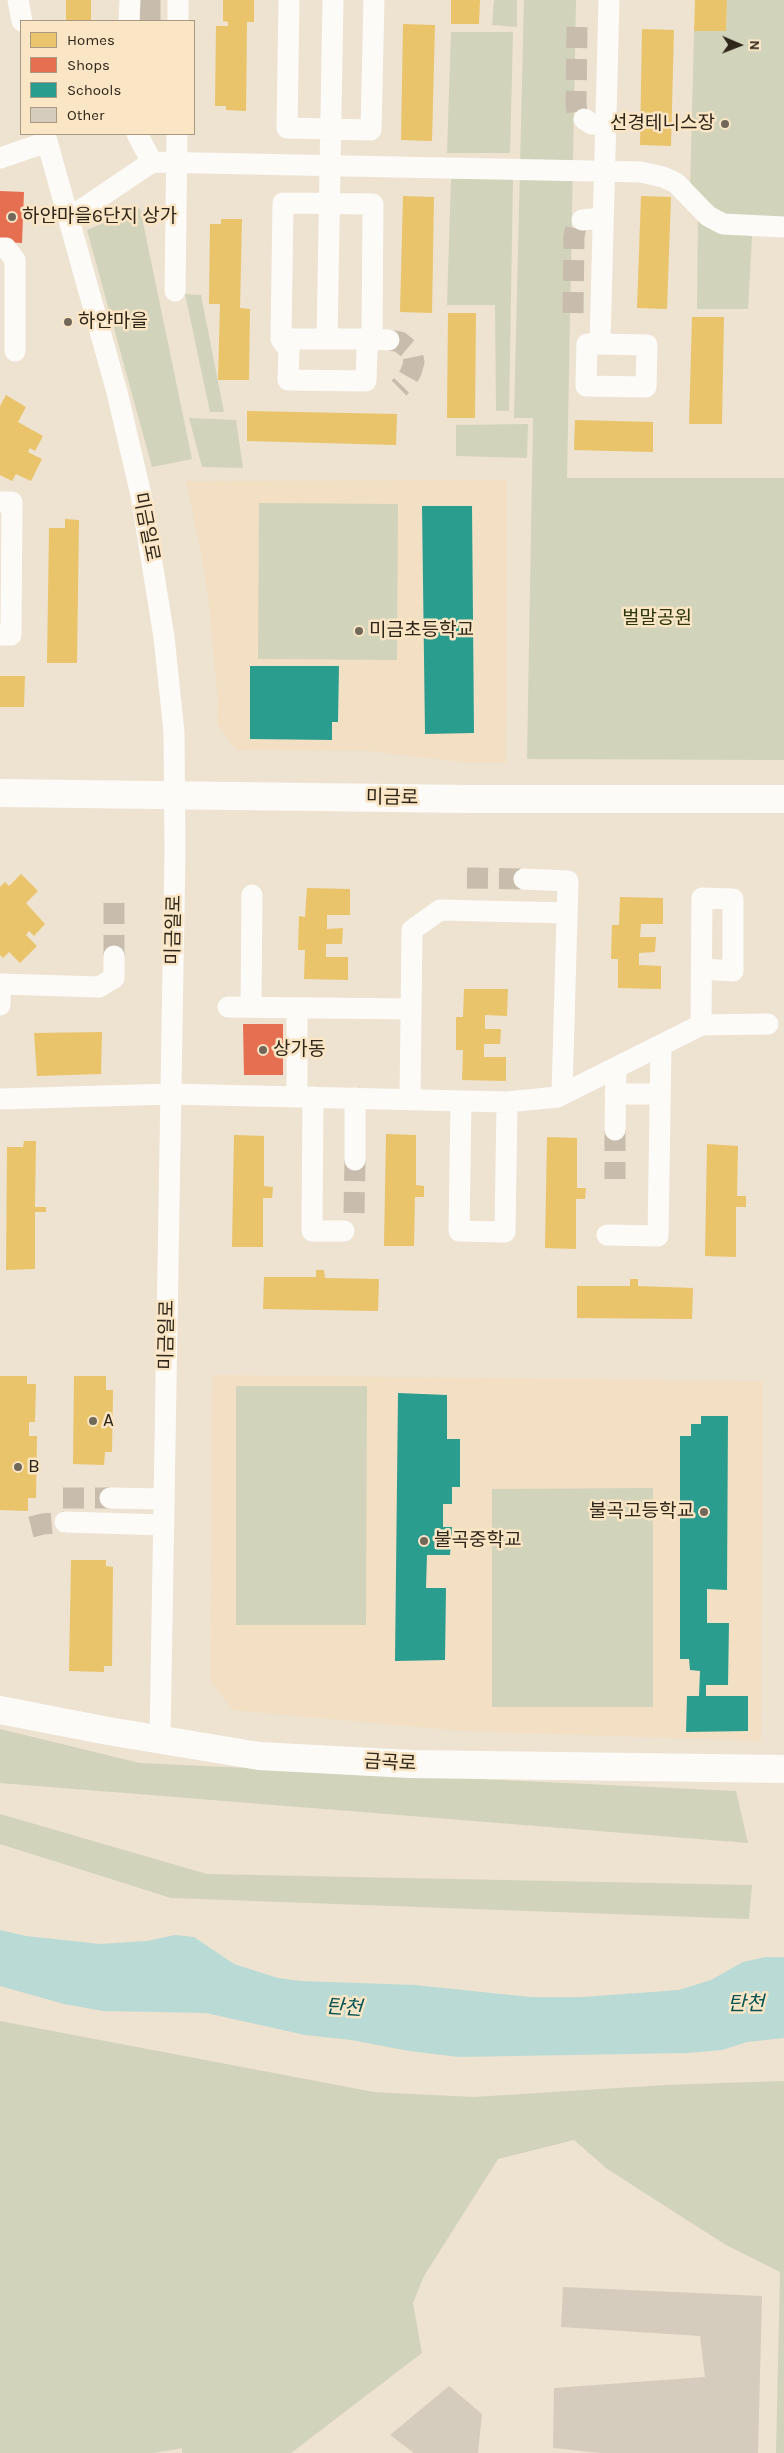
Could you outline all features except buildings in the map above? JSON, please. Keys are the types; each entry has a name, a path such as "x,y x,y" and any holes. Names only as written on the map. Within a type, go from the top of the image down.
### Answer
{"main road":[{"name":"미금로","path":"0,793 468,799 784,799"},
{"name":"금곡로","path":"0,1710 160,1740 259,1756 410,1764 784,1769"}],"street":[{"path":"18,0 22,20"},
{"path":"129,20 130,0"},
{"path":"178,0 178,20"},
{"path":"288,0 287,128 371,130 374,0"},
{"path":"327,339 332,0"},
{"path":"600,344 609,0"},
{"path":"584,119 592,124 605,125"},
{"path":"137,135 152,162"},
{"path":"175,291 177,135"},
{"path":"0,158 46,138"},
{"name":"미금일로","path":"46,138 117,392 141,495 158,590 170,685 175,794 172,1094 160,1740"},
{"path":"69,218 152,162 641,172 662,177 676,183 708,216 723,224 784,227"},
{"path":"283,202 373,204 380,339 368,350 366,380 288,380 289,350 281,339 283,202"},
{"path":"582,220 603,218"},
{"path":"0,248 6,248 15,260 15,351"},
{"path":"281,339 380,339"},
{"path":"0,502 12,502 6,529 11,635 0,635"},
{"path":"524,879 568,880 562,1094"},
{"path":"252,895 252,1007"},
{"path":"410,1100 412,930 440,910 567,913"},
{"path":"0,1005 0,984 99,987 114,978 114,956"},
{"path":"701,1025 702,969"},
{"path":"228,1007 411,1009"},
{"path":"297,1008 305,1097 312,1231 344,1231"},
{"path":"0,1099 172,1094 507,1102 562,1094 701,1025 768,1024"},
{"path":"607,1235 658,1236 661,1046"},
{"path":"615,1130 616,1068"},
{"path":"615,1094 660,1094"},
{"path":"354,1160 355,1098"},
{"path":"461,1101 459,1231 505,1232 507,1102"},
{"path":"110,1498 164,1499"},
{"path":"65,1522 164,1525"}],"shaded area":[{"name":"미금초등학교","path":"507,480 506,763 470,763 369,751 236,750 217,724 218,701 209,604 201,553 186,481"},
{"path":"212,1375 763,1381 761,1741 463,1731 232,1710 211,1681"}],"green space":[{"path":"494,0 517,0 517,27 492,25"},
{"name":"벌말공원","path":"524,0 576,0 567,478 784,478 784,760 527,759 533,418 514,418"},
{"path":"727,0 784,0 784,217 719,215 690,192 694,31 726,31"},
{"path":"451,32 513,32 510,153 447,153"},
{"path":"513,178 509,411 496,411 495,305 447,305 451,179"},
{"path":"140,208 192,459 152,467 87,230"},
{"path":"698,219 752,236 748,309 697,309"},
{"path":"185,294 201,295 224,412 210,412"},
{"path":"189,418 236,420 243,468 202,467"},
{"path":"528,424 527,458 456,456 456,425"},
{"path":"259,503 398,504 397,660 258,659"},
{"path":"236,1386 367,1386 366,1625 236,1625"},
{"path":"653,1488 653,1707 492,1707 492,1489"},
{"path":"0,1729 140,1763 736,1791 748,1843 0,1783"},
{"path":"0,1814 207,1874 752,1885 749,1919 171,1898 0,1844"},
{"path":"0,2021 374,2092 473,2097 665,2085 784,2081 784,2453 776,2453 780,2272 726,2245 643,2192 606,2168 574,2140 498,2159 424,2276 413,2303 422,2353 291,2453 182,2453 182,2448 154,2453 0,2453"}],"water":[{"name":"탄천","path":"0,1930 26,1936 101,1944 147,1941 175,1935 194,1937 234,1964 278,1978 301,1981 415,1985 530,1997 583,1997 679,1990 711,1980 743,1962 766,1957 784,1957 784,2038 747,2042 722,2050 687,2053 459,2057 409,2051 351,2040 305,2035 206,2013 103,2011 64,2004 0,1986"}],"tunnel":[{"path":"150,0 150,20"},
{"path":"577,27 576,103 577,113 584,119"},
{"path":"573,313 574,237 576,226 582,220"},
{"path":"389,340 400,342 412,352 414,362 411,372 399,388"},
{"path":"467,878 524,879"},
{"path":"114,899 114,956"},
{"path":"615,1130 615,1179"},
{"path":"354,1213 355,1160"},
{"path":"63,1498 110,1498"},
{"path":"31,1527 65,1522"}],"place":[{"name":"선경테니스장","path":"725,124"},
{"name":"하얀마을6단지 상가","path":"12,217"},
{"name":"하얀마을","path":"68,322"},
{"name":"미금초등학교","path":"359,631"},
{"name":"상가동","path":"263,1050"},
{"name":"A","path":"93,1421"},
{"name":"B","path":"18,1467"},
{"name":"불곡고등학교","path":"704,1512"},
{"name":"불곡중학교","path":"424,1541"}]}
